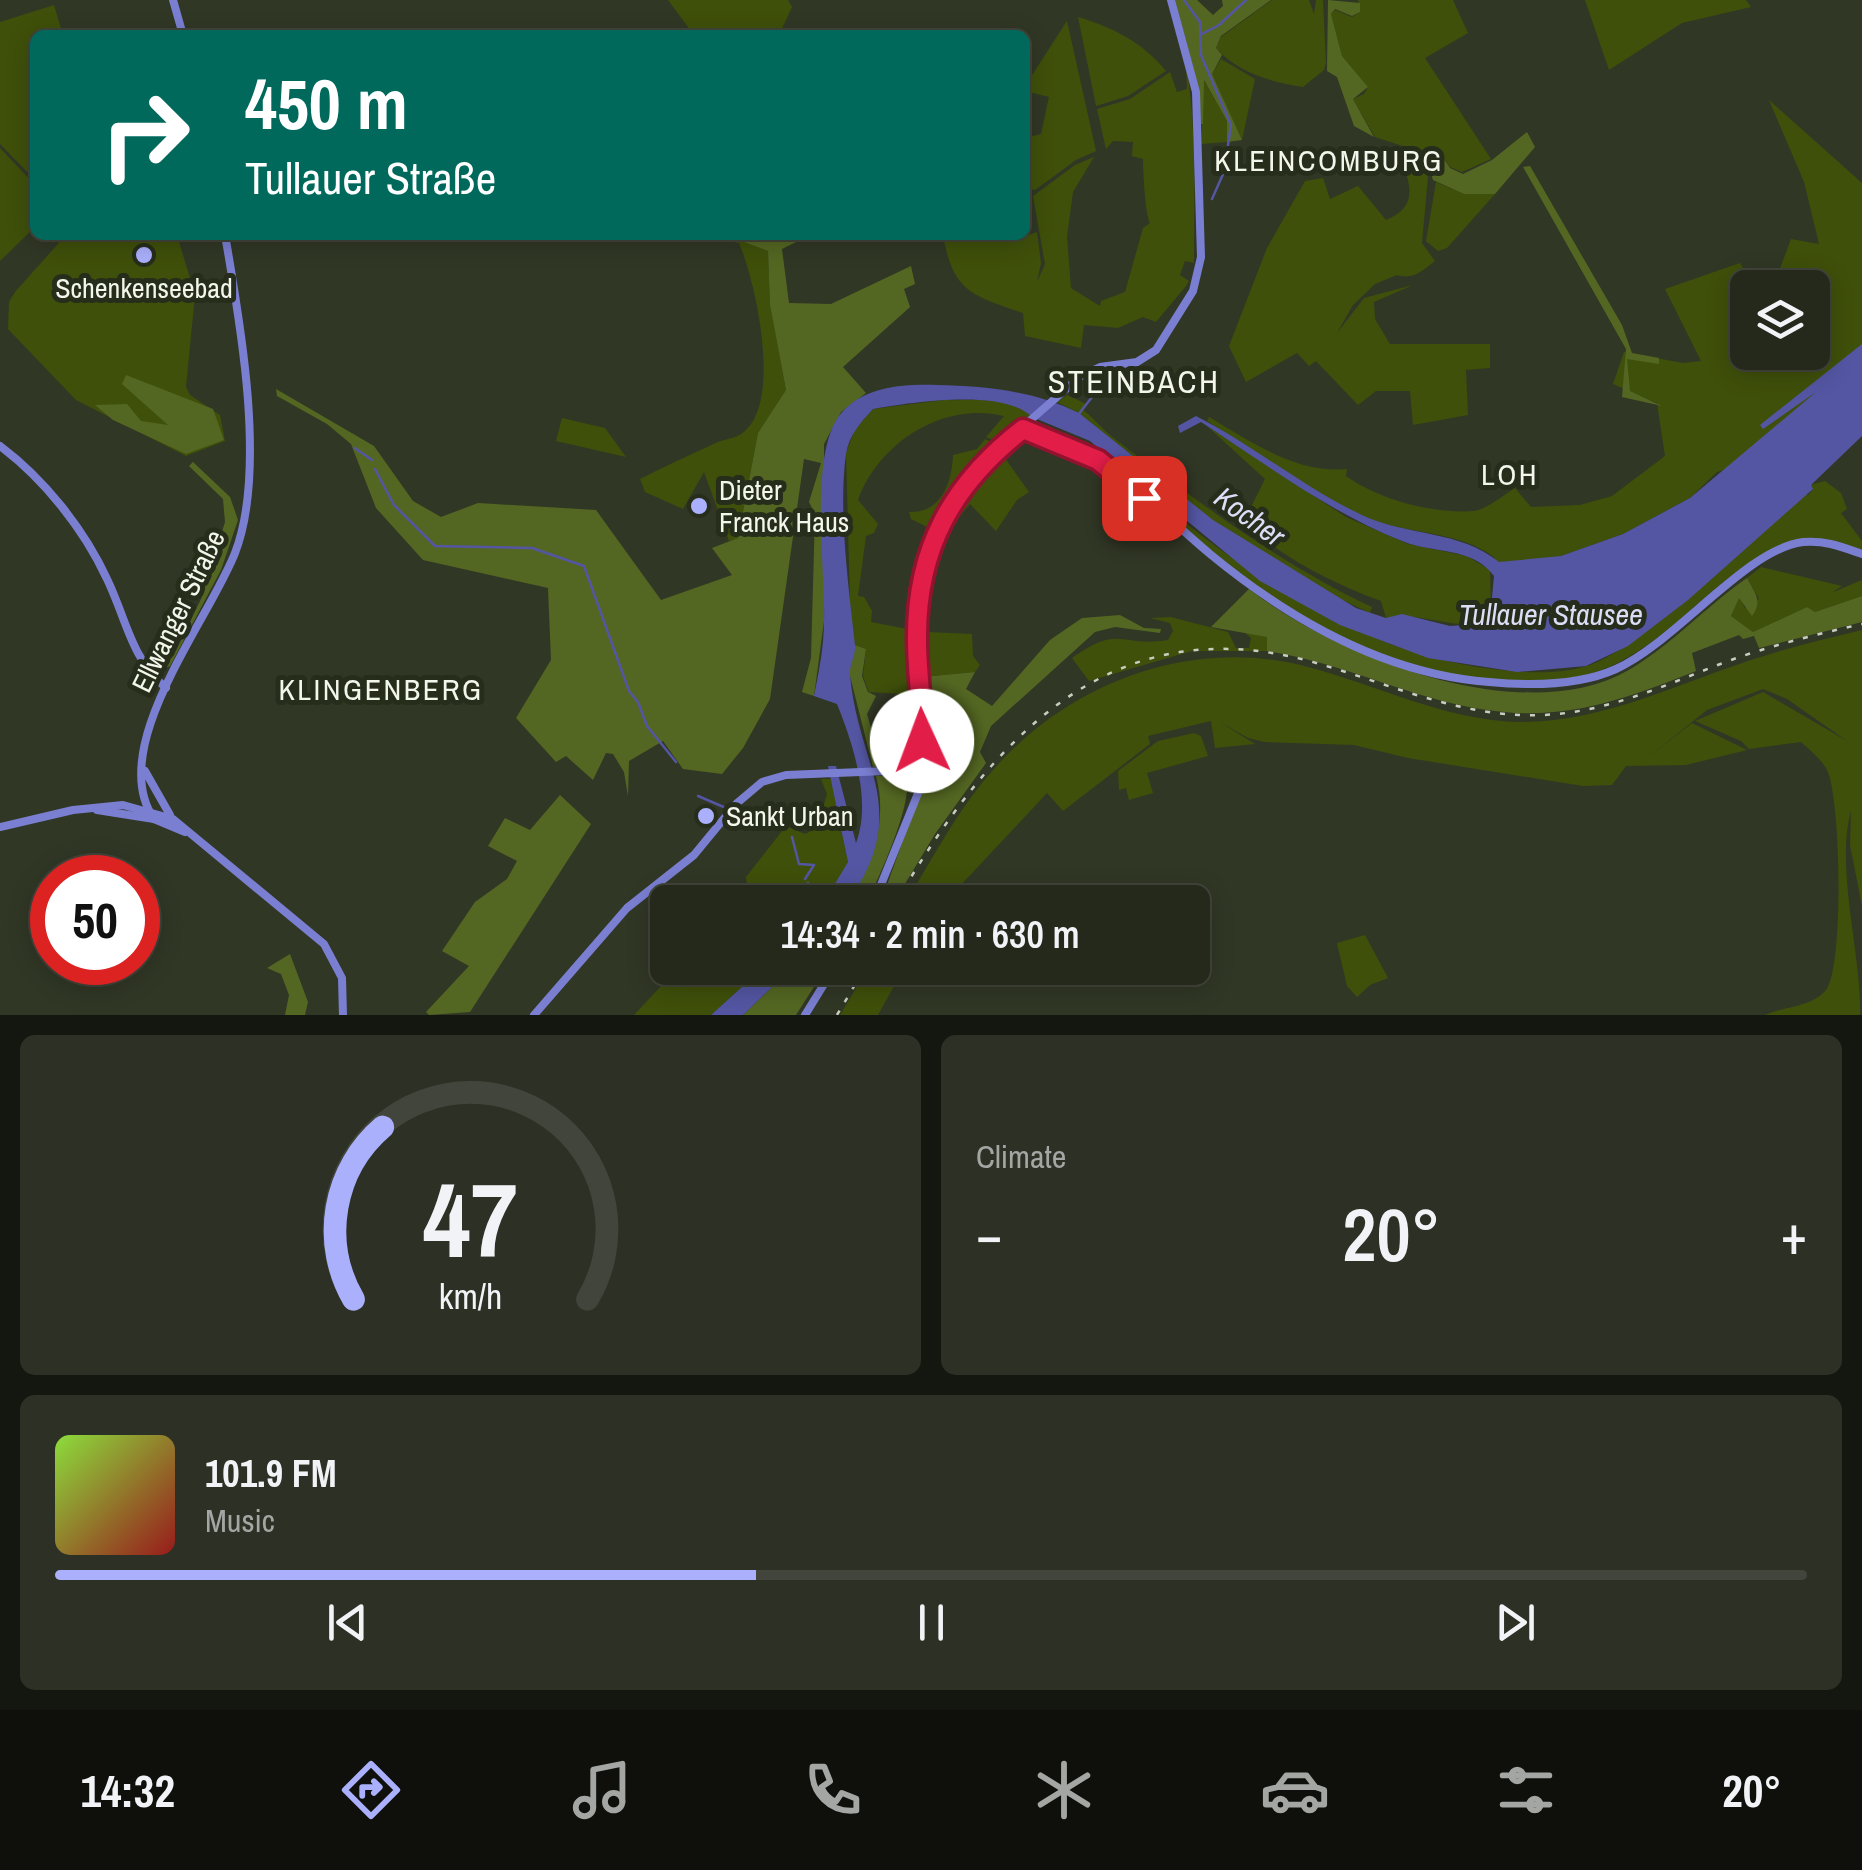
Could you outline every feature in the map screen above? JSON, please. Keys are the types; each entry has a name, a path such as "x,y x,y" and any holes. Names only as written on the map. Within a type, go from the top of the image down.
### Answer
{"main road":[{"path":"173,0 182,30"},
{"path":"880,885 913,796 922,744 916,640 919,590 928,546 957,493 994,452 1059,395 1090,370 1137,362 1156,350 1181,314 1198,273 1196,92 1171,0"},
{"name":"Ellwanger Straße","path":"141,788 148,729 230,566 246,509 244,374 226,240"},
{"path":"1023,429 1098,460 1277,606 1308,624 1364,650 1486,682 1567,682 1614,670 1656,647 1764,558 1795,544 1823,542 1862,554"},
{"path":"0,446 29,469 82,536 107,578 129,639 151,676 166,688"},
{"path":"143,766 155,793 173,818 305,924 331,952 342,978 343,1015"},
{"path":"534,1015 626,908 687,862 740,800 770,778 915,771"},
{"path":"122,805 141,788 154,819"},
{"path":"134,814 147,809 155,793"},
{"path":"0,827 78,809 122,805 173,818"},
{"path":"78,809 154,819 216,852"},
{"path":"805,1015 824,985"}],"green space":[{"path":"668,0 788,0 792,7 781,30 690,30"},
{"path":"1175,0 1197,0 1213,15 1223,6 1222,0 1271,0 1221,36 1216,48 1222,55 1212,74 1242,140 1227,142 1227,121 1204,80 1203,124 1199,124 1194,71"},
{"path":"1272,0 1309,0 1314,14 1316,0 1323,0 1326,63 1324,70 1303,87 1256,75 1234,64 1216,48 1221,37"},
{"path":"1328,0 1360,3 1360,12 1352,16 1335,9 1331,14 1342,56 1368,87 1353,99 1374,137 1354,126 1337,77 1327,71"},
{"path":"1358,0 1453,0 1468,33 1425,58 1491,159 1462,172 1450,167 1443,156 1427,160 1415,150 1375,137 1353,99 1368,87 1342,56 1331,14 1335,10 1352,17 1360,12"},
{"path":"1585,0 1746,0 1751,7 1682,23 1609,70"},
{"path":"54,5 62,30 30,30 30,175 0,144 0,22"},
{"path":"1078,17 1127,37 1166,71 1128,96 1096,106"},
{"path":"1067,21 1096,151 1076,160 1035,190 1030,189 1030,137 1041,134 1049,97 1030,92 1030,78"},
{"path":"1221,59 1255,79 1242,140 1212,74"},
{"path":"1186,64 1193,138 1194,263 1185,261 1180,275 1189,281 1156,322 1143,317 1118,328 1084,325 1081,348 1025,336 1023,313 977,295 959,280 944,240 1030,240 1030,235 1037,232 1041,263 1037,282 1045,264 1033,196 1075,165 1094,157 1073,192 1067,237 1071,288 1100,306 1101,301 1125,292 1143,228 1150,223 1143,159 1132,156 1133,142 1113,141 1106,149 1097,109 1130,99 1170,72 1177,92 1187,89"},
{"path":"1203,79 1227,121 1227,142 1201,144"},
{"path":"1769,100 1862,183 1862,431 1717,472 1690,498 1623,534 1561,556 1490,571 1491,608 1478,624 1408,616 1386,618 1381,601 1309,568 1243,523 1265,479 1207,426 1346,517 1408,544 1467,556 1485,567 1495,558 1466,542 1381,523 1345,507 1207,421 1209,417 1292,461 1347,469 1346,476 1360,485 1407,504 1474,511 1515,488 1531,507 1580,505 1612,496 1665,456 1657,403 1613,384 1624,352 1683,363 1701,361 1665,289 1740,263 1744,270 1730,270 1730,370 1830,370 1830,270 1779,270 1791,239 1819,244 1804,182"},
{"path":"1527,132 1535,147 1495,194 1464,194 1433,180 1428,164 1433,156 1443,157 1450,168 1463,174 1492,160"},
{"path":"0,148 30,180 30,232 0,261"},
{"path":"1418,159 1428,177 1422,243 1435,261 1413,275 1397,275 1375,284 1353,305 1337,333 1364,298 1413,285 1374,302 1375,319 1390,344 1490,344 1490,368 1466,370 1468,415 1413,425 1410,391 1376,391 1358,405 1316,361 1309,366 1297,353 1246,382 1229,346 1267,248 1305,181 1323,178 1330,199 1358,186 1386,220 1402,210 1409,197 1402,163"},
{"path":"1530,166 1622,325 1632,353 1659,358 1659,364 1627,359 1630,391 1662,406 1622,397 1626,349 1523,167"},
{"path":"1436,182 1464,194 1495,194 1447,248 1438,251 1426,241"},
{"path":"62,240 178,240 195,295 186,387 190,395 220,415 225,441 186,456 76,400 8,329 9,302"},
{"path":"723,240 738,240 768,251 770,305 786,390 758,433 738,538 729,541 704,472 683,509 645,492 640,479 736,437 756,414 764,367 762,339 752,284 739,243"},
{"path":"738,240 800,240 782,249 789,303 831,304 911,266 915,284 904,289 910,307 843,367 866,393 841,412 824,444 824,621 814,696 802,692 811,658 815,514 809,502 821,463 804,459 770,699 743,748 722,774 683,769 663,741 629,761 628,796 624,772 613,754 606,753 593,780 566,756 556,762 516,718 551,660 548,588 423,560 376,508 351,444 327,424 277,396 276,389 374,446 413,501 441,517 478,503 596,510 661,600 732,575 712,548 738,538 758,433 786,390 770,305 768,251"},
{"path":"126,375 213,409 224,440 186,454 113,420 95,405 127,404 141,421 168,425 122,384"},
{"path":"1067,395 1086,404 1083,410 1107,433 1205,506 1303,571 1372,607 1370,613 1332,595 1212,520 1079,413 1057,402"},
{"path":"944,400 1002,402 1032,417 999,443 986,437 1004,416 981,413 937,421 898,444 868,479 858,500 878,524 874,533 866,536 858,596 864,597 872,611 871,622 907,629 909,637 914,584 925,536 928,542 914,602 918,695 869,692 863,676 866,649 855,645 851,637 846,453 855,429 873,409"},
{"path":"562,418 605,428 626,457 556,441"},
{"path":"985,439 998,445 972,469 935,523 927,527 911,519 909,512 930,507 943,494 953,455 977,449"},
{"path":"1002,454 1029,492 1017,500 996,531 970,504 959,518 938,564 927,632 972,634 973,656 980,665 975,672 923,677 922,606 929,561 948,519 962,499 967,501 962,496"},
{"path":"1111,459 1195,530 1286,594 1386,642 1438,659 1492,669 1566,670 1590,665 1613,654 1700,588 1803,494 1808,495 1813,489 1810,485 1825,481 1841,493 1847,509 1841,513 1862,541 1862,552 1818,543 1781,548 1747,564 1654,640 1620,662 1580,676 1542,681 1463,677 1422,668 1345,641 1277,603 1211,554 1106,466"},
{"path":"193,462 230,497 238,520 221,570 170,666 161,670 174,655 201,599 225,522 223,499 189,466"},
{"path":"1761,567 1842,586 1831,593 1862,580 1862,596 1815,612 1807,607 1753,632 1731,616 1739,597 1745,608 1759,599 1747,578"},
{"path":"1747,578 1757,597 1755,611 1752,616 1739,598 1731,616 1753,632 1807,607 1815,612 1862,596 1862,622 1759,648 1754,636 1743,639 1739,635 1692,653 1696,671 1649,689 1578,709 1529,713 1444,701 1267,651 1267,637 1211,627 1249,589 1286,614 1379,660 1484,689 1536,692 1584,687 1627,671"},
{"path":"1120,615 1144,628 1161,629 1160,633 1115,627 1095,632 991,726 980,752 986,763 904,885 887,885 922,787 937,774 940,722 923,677 975,672 966,689 992,706 1050,640 1082,618"},
{"path":"1171,617 1228,632 1236,648 1249,648 1251,638 1244,632 1268,637 1267,651 1192,651 1089,681 1072,658 1111,639 1168,640 1173,631 1170,623 1150,618"},
{"path":"1862,630 1862,906 1850,845 1851,811 1846,859 1860,1015 1765,1015 1814,1000 1826,990 1832,975 1838,918 1838,846 1832,787 1825,766 1801,742 1749,749 1741,741 1695,721 1763,692 1847,741 1787,699 1763,689 1707,710 1646,759 1692,723 1747,750 1686,765 1626,766 1612,785 1583,786 1408,758 1354,745 1265,742 1248,738 1220,722 1255,744 1215,748 1211,721 1148,736 1150,744 1063,811 1047,793 961,885 916,885 968,801 1024,739 1058,712 1136,674 1178,663 1264,659 1334,674 1466,716 1520,722 1553,720 1615,707 1802,645"},
{"path":"855,645 866,649 862,676 868,692 876,696 867,714 881,761 904,755 916,700 912,758 906,766 873,767 849,672"},
{"path":"1194,733 1201,736 1208,756 1147,773 1153,793 1129,800 1126,788 1119,790 1118,771 1158,741"},
{"path":"905,775 906,800 875,885 858,885 871,858 879,826 876,776"},
{"path":"821,779 831,779 848,862 835,885 747,885 746,877 786,826 805,834 817,828 827,794"},
{"path":"560,795 591,824 470,1012 429,1015 426,1012 469,966 442,951 475,902 507,879 517,861 488,846 505,818 530,830"},
{"path":"1365,935 1388,978 1370,985 1357,997 1347,986 1337,943"},
{"path":"290,954 308,1002 305,1015 285,1015 289,995 281,974 267,968"},
{"path":"662,985 744,985 711,1015 634,1015"},
{"path":"774,985 815,985 796,1015 743,1015"},
{"path":"858,985 895,985 878,1015 840,1015"}],"water":[{"name":"Tullauer Stausee","path":"1862,344 1862,436 1811,485 1813,489 1688,600 1628,646 1586,666 1517,672 1428,658 1340,625 1260,581 1090,441 1019,408 956,399 873,409 856,429 848,447 843,500 855,645 850,675 876,788 877,840 858,885 834,885 848,862 828,766 836,766 856,843 862,809 854,754 837,704 814,696 824,630 822,479 833,427 844,410 864,396 899,386 925,385 992,388 1045,399 1079,413 1213,520 1356,608 1386,618 1402,614 1450,626 1478,624 1491,608 1494,576 1485,566 1463,555 1402,541 1349,516 1201,422 1180,433 1178,426 1196,416 1362,515 1467,544 1499,562 1561,556 1623,534 1690,498 1816,392 1763,429 1760,425"},
{"path":"744,985 774,985 743,1015 711,1015"}],"waterway":[{"path":"1184,0 1200,22 1201,55 1231,125 1224,172 1212,199"},
{"path":"1202,34 1219,25 1246,0"},
{"path":"1078,415 1103,383 1123,373"},
{"path":"355,448 372,460"},
{"path":"375,469 394,505 435,546 532,548 584,566 629,691 647,726 676,762"},
{"path":"698,796 726,808"},
{"path":"792,837 799,864 814,865 805,879"}],"railway":[{"path":"907,885 971,791 1013,743 1060,702 1113,672 1171,654 1236,649 1309,661 1454,705 1513,715 1543,715 1616,702 1747,655 1862,624"},
{"path":"837,1015 855,985"}],"place":[{"name":"Schenkenseebad","path":"144,255"},
{"name":"Dieter Franck Haus","path":"699,506"},
{"name":"Sankt Urban","path":"706,816"}],"district":[{"name":"KLEINCOMBURG","path":"1329,160"},
{"name":"STEINBACH","path":"1134,381"},
{"name":"LOH","path":"1510,474"},
{"name":"KLINGENBERG","path":"381,689"}],"route":[{"path":"922,741 916,640 919,590 928,546 957,493 994,452 1023,429 1098,460 1144,498"}],"water label":[{"name":"Kocher","path":"1250,516"}]}
